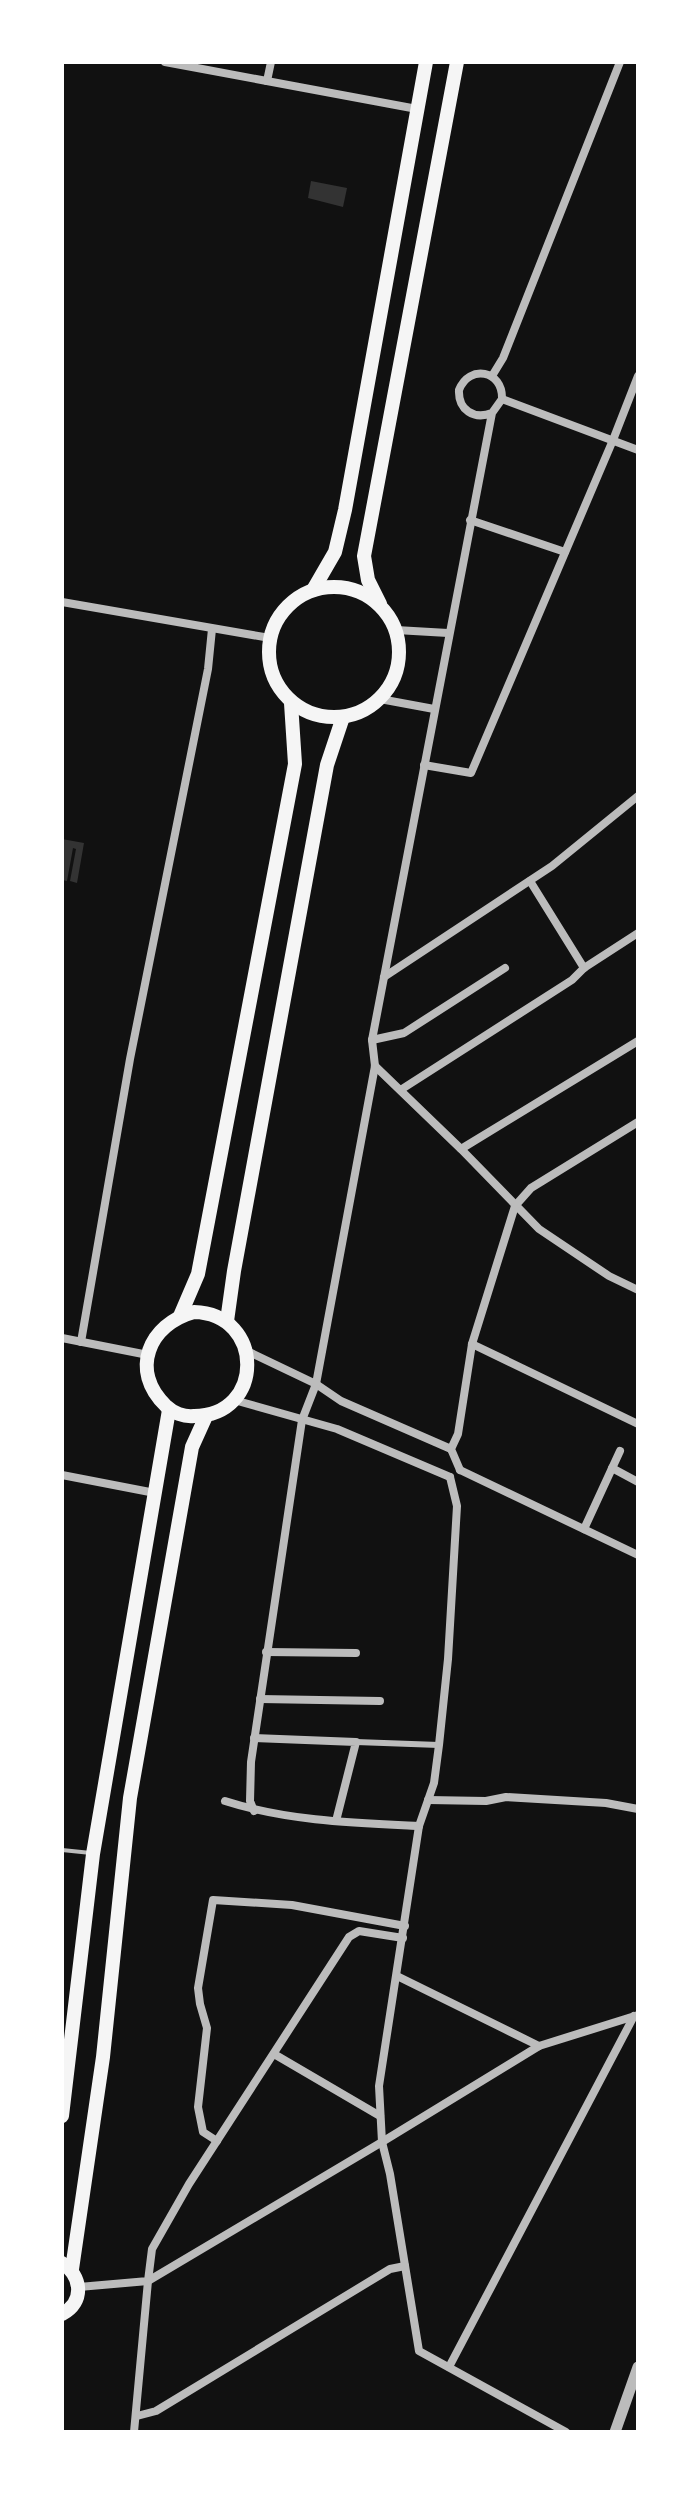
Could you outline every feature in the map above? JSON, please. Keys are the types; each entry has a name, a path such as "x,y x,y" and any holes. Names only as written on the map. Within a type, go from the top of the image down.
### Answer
{"main road":[{"path":"313,590 335,552 345,510 426,62"},
{"path":"380,604 347,587 313,590 289,604 276,622 270,638 270,667 276,683 291,703 323,717 343,717 380,699 398,667 400,652 396,630 368,580 364,556 457,62"},
{"path":"180,1316 208,1313 227,1321 247,1351 246,1379 234,1400 206,1416 186,1417 169,1410 149,1382 148,1355 155,1337 180,1316 198,1274 295,764 291,703"},
{"path":"227,1321 327,765 343,717"},
{"path":"62,2116 66,2056 93,1854 169,1410"},
{"path":"62,2327 65,2312 77,2300 79,2287 67,2266 103,2057 130,1798 192,1447 206,1416"}],"street":[{"path":"165,62 417,109"},
{"path":"267,81 271,62"},
{"path":"492,376 503,358 620,62"},
{"path":"254,1811 250,1801 254,1738 302,1420 316,1384 375,1066 372,1040 470,520 492,413 502,399 500,384 492,376 478,373 467,377 459,390 461,405 479,416 492,413"},
{"path":"424,765 471,773 638,376"},
{"path":"502,399 638,450"},
{"path":"470,520 565,552"},
{"path":"62,602 270,638"},
{"path":"81,1342 130,1059 208,669 212,629"},
{"path":"396,630 448,633"},
{"path":"380,699 434,709"},
{"path":"384,977 552,866 638,796"},
{"path":"530,881 584,968"},
{"path":"402,1089 572,980 584,968 638,933"},
{"path":"372,1040 404,1033 505,968"},
{"path":"461,1149 638,1041"},
{"path":"375,1066 402,1089 539,1229 609,1276 638,1290"},
{"path":"451,1449 458,1434 472,1344 515,1206 531,1188 638,1122"},
{"path":"62,1338 148,1355"},
{"path":"472,1344 638,1424"},
{"path":"247,1351 316,1384 341,1401 451,1449 460,1470 638,1555"},
{"path":"234,1400 337,1429 450,1477"},
{"path":"584,1529 620,1451"},
{"path":"612,1468 638,1482"},
{"path":"450,1477 460,1470"},
{"path":"62,1475 156,1493"},
{"path":"450,1477 457,1506 448,1659 434,1783 419,1826 379,2086 382,2142 419,2351 561,2431"},
{"path":"266,1652 356,1653"},
{"path":"260,1699 380,1701"},
{"path":"254,1738 439,1745"},
{"path":"336,1821 356,1742"},
{"path":"428,1800 486,1801 506,1797 606,1803 638,1809"},
{"path":"225,1801 254,1811 336,1821 419,1826"},
{"path":"217,2141 203,2132 198,2107 207,2028 198,1988 213,1900 292,1905 405,1926"},
{"path":"350,1915 355,1934"},
{"path":"134,2432 152,2249 217,2141 349,1937 359,1931 403,1938"},
{"path":"397,1976 539,2046"},
{"path":"79,2287 148,2281 539,2046 636,2015"},
{"path":"449,2367 636,2015"},
{"path":"274,2054 380,2116"},
{"path":"137,2416 156,2411 390,2269 405,2266"},
{"path":"615,2432 635,2388 638,2367"}],"lane":[{"path":"62,1850 93,1854"}],"shaded area":[{"path":"311,181 347,188 343,207 308,198"},
{"path":"62,839 84,843 77,883 70,881 76,849 73,848 67,881 62,880"}]}
